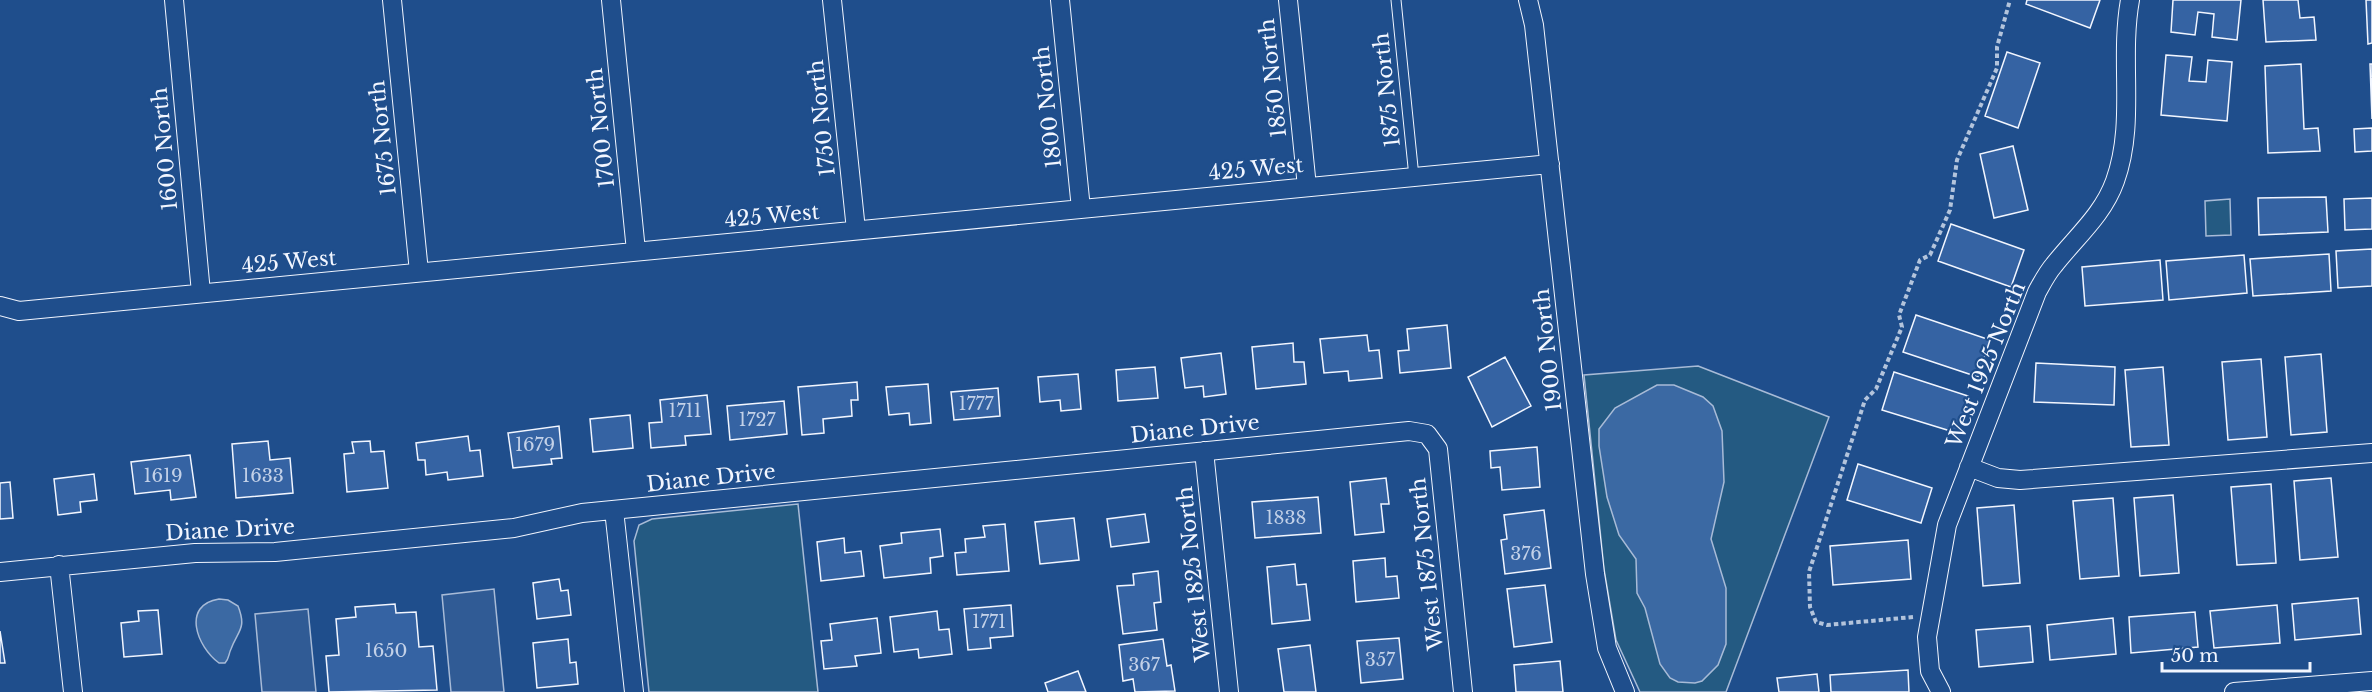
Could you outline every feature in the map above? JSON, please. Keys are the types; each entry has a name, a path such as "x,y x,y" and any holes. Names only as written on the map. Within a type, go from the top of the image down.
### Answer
{"street":[{"name":"1600 North","path":"174,0 201,293"},
{"name":"1675 North","path":"392,0 419,272"},
{"name":"1700 North","path":"611,0 636,251"},
{"name":"1750 North","path":"832,0 856,230"},
{"name":"1800 North","path":"1060,0 1081,209"},
{"name":"1850 North","path":"1288,0 1307,187"},
{"name":"1900 North","path":"1528,0 1534,25 1595,574 1607,648 1625,692"},
{"name":"West 1925 North","path":"1941,692 1930,671 1927,637 1947,525 2037,292 2053,265 2096,216 2115,182 2124,148 2127,116 2124,38 2130,0"},
{"name":"425 West","path":"0,306 19,311 1550,164"},
{"name":"Diane Drive","path":"0,572 195,553 275,552 514,528 582,513 1409,431 1427,434"},
{"name":"West 1875 North","path":"1427,434 1438,449 1463,692"},
{"name":"West 1825 North","path":"1204,451 1229,692"},
{"path":"1969,467 1998,478 2020,480 2372,453"},
{"path":"614,510 634,692"},
{"path":"59,565 72,692"},
{"path":"2234,692 2372,681"}],"lane":[{"name":"1875 North","path":"1396,0 1414,177"}],"path":[{"path":"1913,617 1827,625 1816,622 1810,607 1809,572 1865,400 1876,389 1902,327 1899,315 1920,260 1930,255 1950,210 1956,160 1997,68 1997,47 2010,0"}],"shaded area":[{"path":"2230,199 2231,235 2206,236 2205,201"},
{"path":"1698,366 1829,417 1726,692 1640,692 1616,640 1604,569 1584,375"},
{"path":"1657,385 1674,385 1703,397 1713,406 1722,431 1724,482 1711,539 1726,588 1726,644 1718,665 1702,681 1695,683 1678,682 1670,678 1660,664 1645,608 1637,593 1636,559 1619,535 1607,497 1599,446 1599,429 1615,408"},
{"path":"798,504 818,692 649,692 634,541 639,525 652,519"},
{"path":"494,589 504,692 451,692 442,595"},
{"path":"219,599 228,600 238,606 242,620 242,625 225,663 219,663 211,656 204,647 196,627 196,618 200,609 207,603"},
{"path":"308,609 316,692 262,692 255,614"}],"building":[{"path":"2027,0 2100,0 2090,28 2026,4"},
{"path":"2173,0 2241,0 2237,40 2212,37 2214,14 2198,12 2195,35 2171,32"},
{"path":"2263,0 2298,0 2300,18 2314,17 2316,40 2266,42"},
{"path":"2366,0 2372,0 2372,43 2368,44"},
{"path":"2007,52 2040,63 2018,128 1985,116"},
{"path":"2166,55 2192,57 2189,81 2206,82 2208,60 2232,62 2227,121 2161,115"},
{"path":"2301,64 2304,129 2318,128 2320,151 2268,153 2265,66"},
{"path":"2370,64 2372,64 2372,119"},
{"path":"2372,128 2372,151 2355,152 2354,129"},
{"path":"2013,146 2028,210 1994,218 1980,154"},
{"path":"2326,197 2328,232 2259,235 2258,198"},
{"path":"2372,198 2372,229 2345,230 2344,199"},
{"path":"1951,224 2024,250 2011,287 1938,261"},
{"path":"2372,249 2372,286 2338,288 2336,251"},
{"path":"2329,254 2331,291 2253,296 2250,259"},
{"path":"2244,255 2247,293 2169,300 2166,261"},
{"path":"2160,260 2163,300 2085,306 2082,267"},
{"path":"1916,315 1990,340 1978,377 1903,352"},
{"path":"1447,325 1451,368 1400,373 1398,351 1409,350 1407,329"},
{"path":"1367,335 1369,351 1379,350 1382,378 1349,381 1348,371 1324,373 1320,339"},
{"path":"1293,343 1294,362 1304,362 1306,384 1256,389 1252,347"},
{"path":"1221,353 1226,394 1204,397 1203,386 1185,388 1181,358"},
{"path":"2321,354 2327,432 2291,435 2285,357"},
{"path":"1505,357 1531,406 1492,427 1468,377"},
{"path":"2261,359 2267,437 2228,440 2222,362"},
{"path":"2036,363 2115,367 2114,405 2034,402"},
{"path":"1155,367 1158,398 1118,401 1116,370"},
{"path":"2163,367 2169,445 2131,447 2125,370"},
{"path":"1894,372 1968,396 1957,433 1882,410"},
{"path":"1078,374 1081,409 1061,411 1060,400 1040,402 1038,377"},
{"path":"857,382 858,400 851,400 852,416 823,419 824,433 802,435 798,387"},
{"path":"928,384 931,423 910,425 909,413 889,415 886,387"},
{"path":"998,388 1000,416 954,420 951,392"},
{"path":"707,395 711,434 685,436 686,445 651,448 649,423 662,422 660,400"},
{"path":"784,401 787,434 730,440 727,406"},
{"path":"630,415 633,448 593,452 590,419"},
{"path":"559,426 562,458 551,459 552,464 513,468 508,433"},
{"path":"468,436 470,451 480,450 483,476 448,480 447,472 426,475 425,460 418,460 416,443"},
{"path":"268,441 270,460 290,458 293,493 236,498 232,444"},
{"path":"370,441 371,452 384,451 388,488 347,492 344,454 354,453 352,442"},
{"path":"1537,447 1540,487 1502,490 1500,467 1491,468 1490,451"},
{"path":"190,455 196,497 171,500 170,490 135,494 131,462"},
{"path":"1858,464 1932,488 1921,523 1847,500"},
{"path":"94,474 97,500 80,502 81,512 58,515 54,479"},
{"path":"1386,478 1389,504 1381,504 1384,532 1355,535 1350,482"},
{"path":"2331,478 2338,557 2300,560 2294,481"},
{"path":"10,482 13,518 0,519 0,483"},
{"path":"2271,484 2276,563 2237,565 2231,487"},
{"path":"2173,495 2179,573 2140,576 2134,498"},
{"path":"1318,497 1321,533 1255,538 1252,502"},
{"path":"2113,498 2119,576 2080,579 2073,501"},
{"path":"2014,505 2020,583 1983,586 1977,508"},
{"path":"1544,510 1551,568 1505,574 1501,540 1507,539 1504,515"},
{"path":"1145,514 1149,542 1111,547 1107,519"},
{"path":"1074,518 1079,560 1040,564 1035,522"},
{"path":"1005,524 1009,571 957,575 955,553 966,552 965,539 985,537 983,526"},
{"path":"940,529 943,556 930,558 931,573 884,578 880,546 902,543 901,533"},
{"path":"844,538 845,553 861,551 864,576 821,581 817,542"},
{"path":"1908,540 1911,579 1833,585 1830,546"},
{"path":"1385,558 1386,577 1397,576 1399,598 1356,602 1353,561"},
{"path":"1295,564 1297,585 1306,584 1310,620 1272,624 1267,567"},
{"path":"1158,571 1161,602 1154,603 1157,630 1123,634 1117,586 1134,585 1133,574"},
{"path":"559,579 561,591 568,590 571,615 537,619 533,583"},
{"path":"1545,585 1552,642 1514,647 1507,589"},
{"path":"2358,598 2361,634 2295,640 2292,604"},
{"path":"395,604 396,613 416,612 419,647 433,646 437,690 329,692 326,656 339,655 336,619 356,617 355,607"},
{"path":"1011,605 1013,636 990,638 991,648 968,650 964,609"},
{"path":"2277,605 2280,643 2214,648 2210,611"},
{"path":"158,610 162,654 124,657 121,623 139,621 138,611"},
{"path":"937,611 939,630 949,629 952,654 919,658 918,649 894,652 890,617"},
{"path":"2195,612 2198,647 2131,653 2129,617"},
{"path":"877,618 881,653 855,656 857,666 824,669 821,641 832,640 830,624"},
{"path":"2113,618 2116,654 2050,660 2047,625"},
{"path":"2030,626 2033,662 1979,667 1976,630"},
{"path":"0,631 5,663 0,663"},
{"path":"1399,638 1403,679 1361,683 1357,641"},
{"path":"568,639 570,663 576,662 578,684 537,688 533,643"},
{"path":"1163,639 1167,666 1171,665 1175,691 1135,692 1133,679 1123,681 1119,645"},
{"path":"1310,645 1316,692 1284,692 1278,649"},
{"path":"1560,661 1563,692 1516,692 1514,665"},
{"path":"1908,670 1909,692 1831,692 1830,675"},
{"path":"1078,671 1086,692 1048,692 1045,683"},
{"path":"1817,674 1819,692 1779,692 1777,678"}]}
